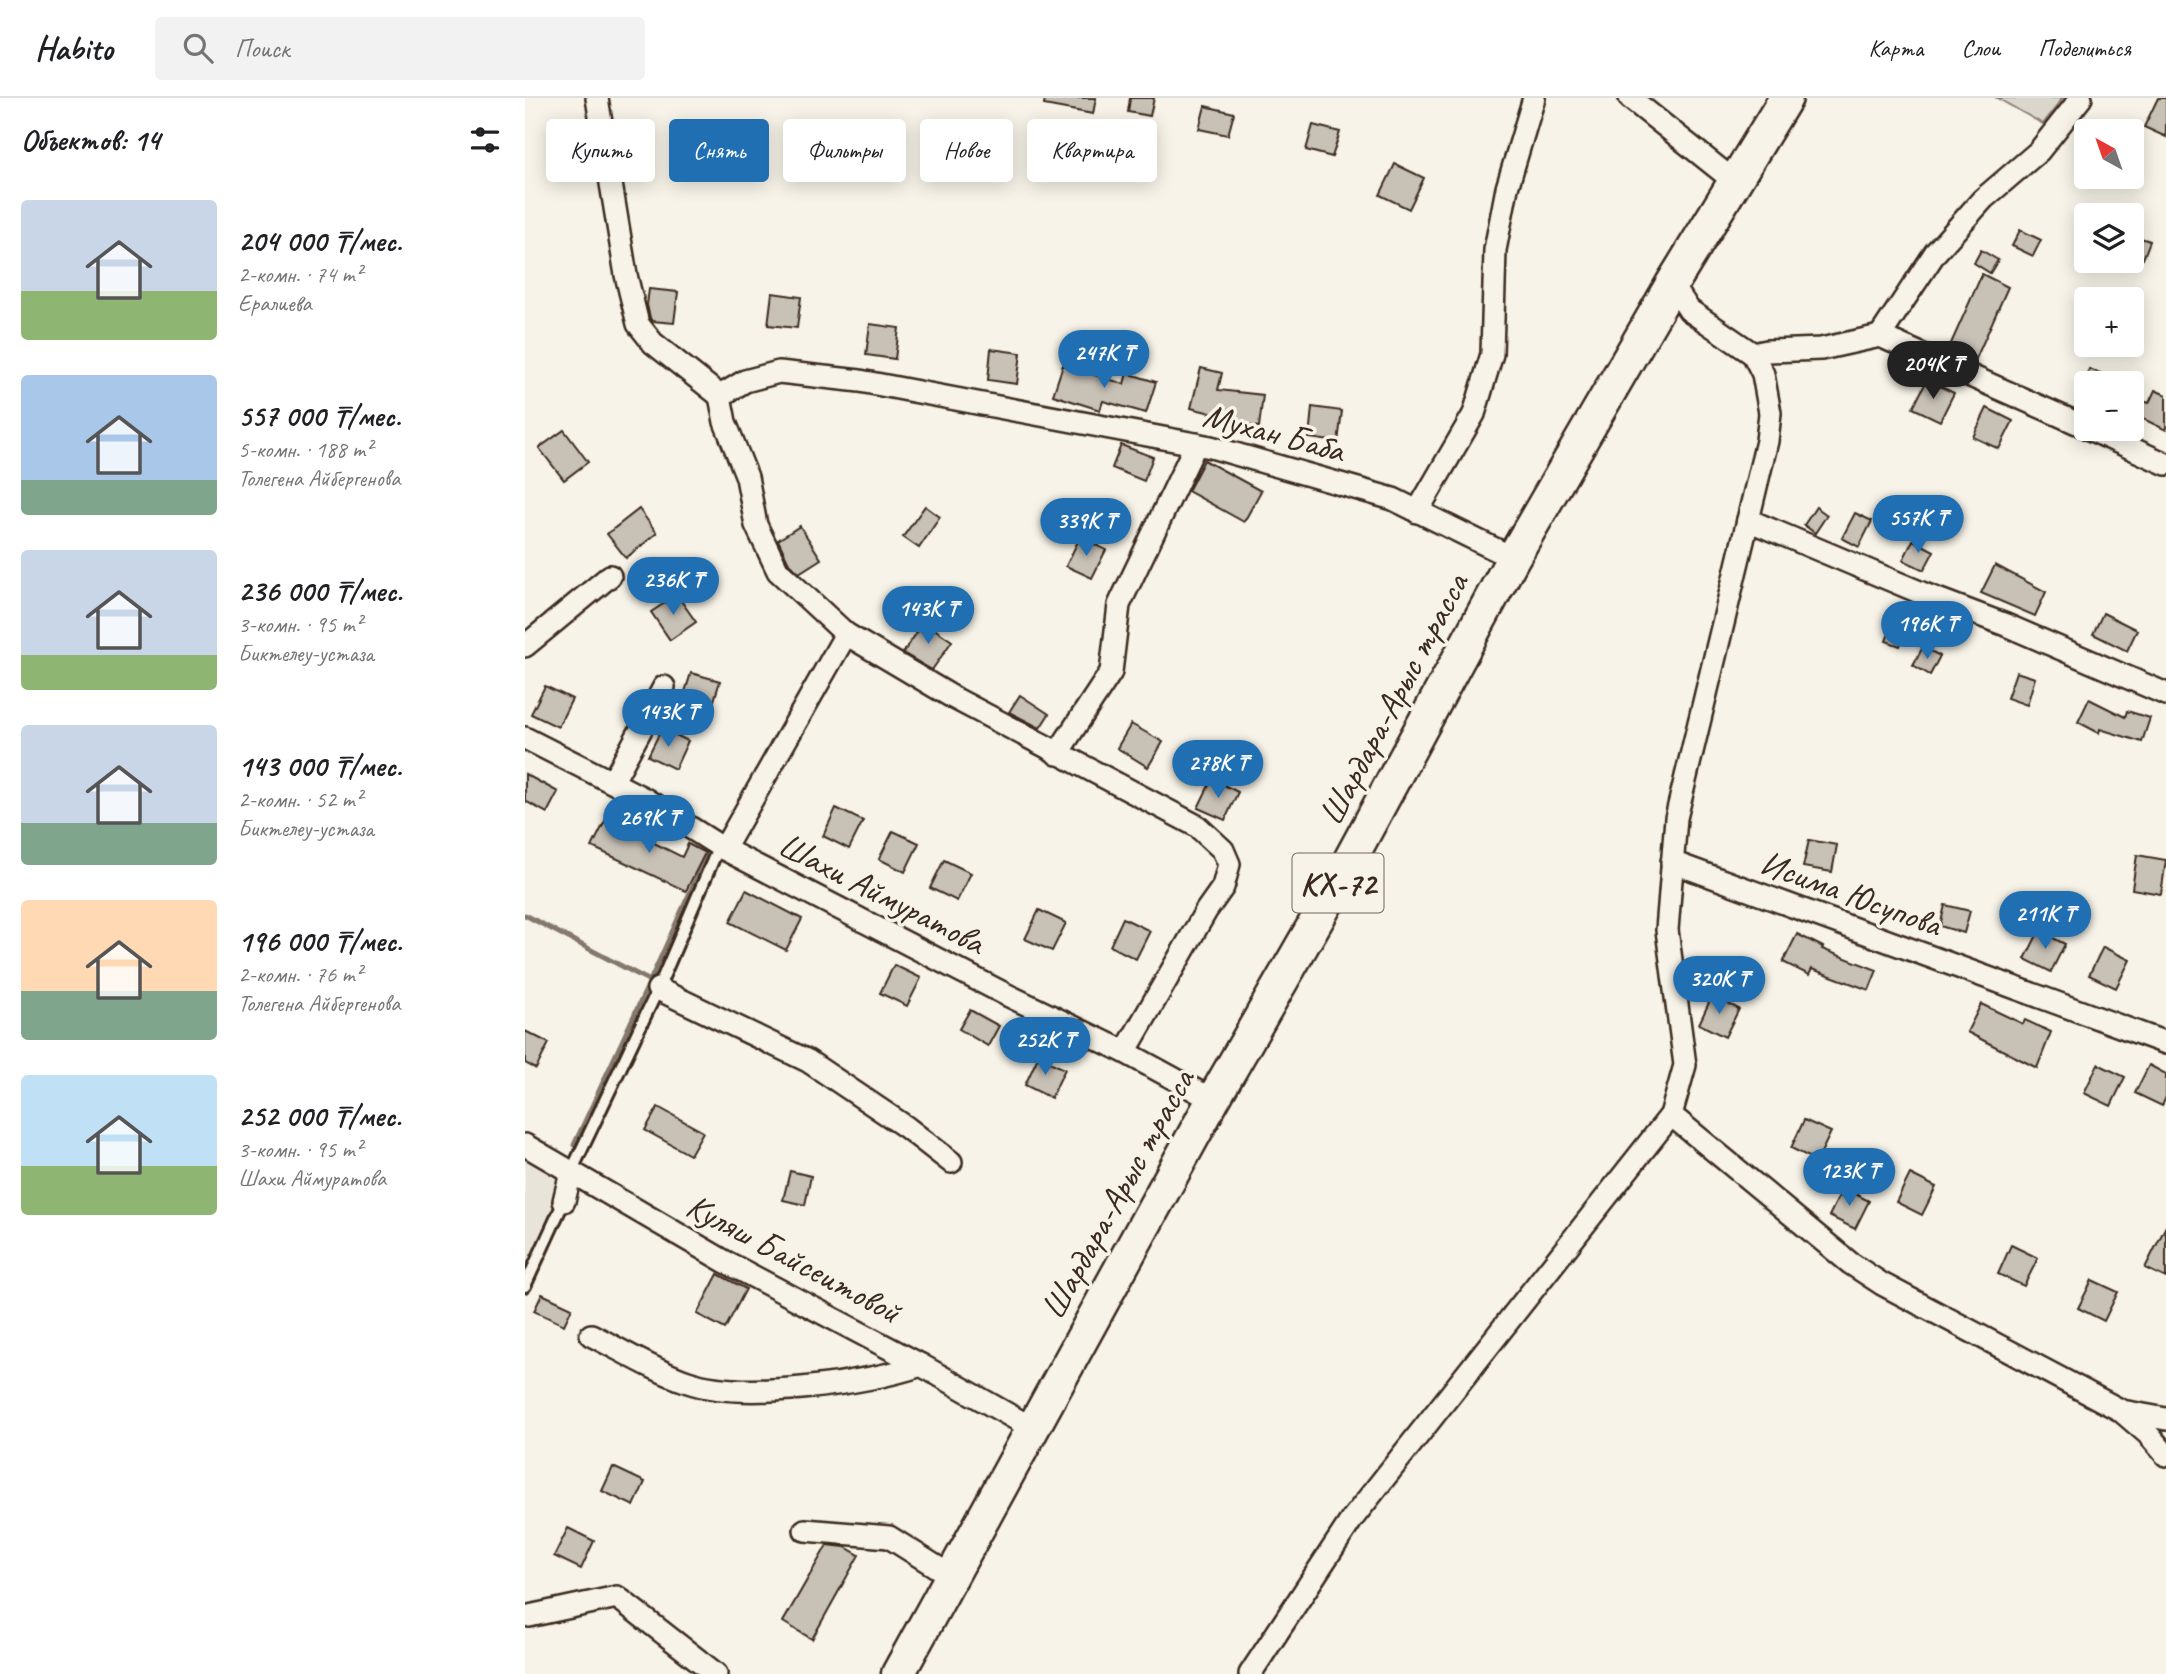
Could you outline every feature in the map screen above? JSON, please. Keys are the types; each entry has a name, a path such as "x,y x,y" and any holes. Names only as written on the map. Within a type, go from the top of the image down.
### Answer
{"main road":[{"name":"Шардара-Арыс трасса","path":"898,1674 1213,1100 1331,897 1513,558 1672,284 1786,98"}],"street":[{"path":"597,98 626,275 638,324 653,343 720,396 725,422 747,477 757,525 778,571 846,634 954,698 1197,826 1223,850 1229,864 1223,887 1206,911 1125,1052"},
{"path":"1416,512 1474,414 1492,354 1495,250 1507,188 1534,98"},
{"path":"1630,98 1734,181"},
{"path":"1880,336 1935,253 1983,199 2039,152 2081,98"},
{"path":"1250,1674 1352,1518 1671,1115 1685,1065 1667,930 1676,818 1767,441 1770,413 1763,374 1753,354 1689,310 1672,284"},
{"path":"1753,354 1821,349 1880,336 2074,422"},
{"name":"Мухан Баба","path":"720,396 745,381 779,372 860,381 1196,444 1393,499 1513,558"},
{"path":"2116,441 2166,464"},
{"path":"1057,754 1111,672 1119,605 1196,444"},
{"path":"1748,520 1864,570 2007,625 2166,694"},
{"path":"525,646 610,576"},
{"path":"721,847 846,634"},
{"path":"613,781 664,687"},
{"name":"Шахи Аймуратова","path":"525,738 613,781 721,847 991,987 1125,1052 1213,1100"},
{"name":"Исима Юсупова","path":"1672,862 2166,1043"},
{"path":"657,989 809,1061 906,1127 951,1162"},
{"path":"1671,1115 1850,1263 1919,1304 2120,1410 2148,1434 2166,1455"},
{"name":"Куляш Байсеитовой","path":"525,1145 724,1261 921,1365 1032,1428"},
{"path":"564,1201 571,1172"},
{"path":"591,1335 689,1383 749,1391 893,1374 921,1365"},
{"path":"2120,1410 2166,1419"},
{"path":"805,1530 889,1537 951,1576"},
{"path":"529,1616 617,1597 716,1674"}],"lane":[{"path":"571,1172 721,847"},
{"path":"525,1286 564,1201"}],"shaded area":[{"path":"1997,98 2063,98 2043,124"},
{"path":"525,1155 565,1178 525,1267"}],"building":[{"path":"1045,98 1096,98 1093,114 1044,105"},
{"path":"1130,98 1154,98 1150,116 1128,112"},
{"path":"2158,98 2166,98 2166,137 2144,127"},
{"path":"1205,106 1234,113 1228,135 1199,129"},
{"path":"1313,125 1340,132 1332,157 1306,150"},
{"path":"1395,164 1424,178 1409,209 1380,195"},
{"path":"2020,230 2041,240 2033,256 2012,246"},
{"path":"2144,239 2150,241 2144,256"},
{"path":"1981,250 1998,260 1990,273 1974,263"},
{"path":"1982,274 2008,287 1975,361 1949,348"},
{"path":"649,289 678,292 674,323 652,321 647,305"},
{"path":"772,293 801,297 797,328 768,325"},
{"path":"870,324 899,328 895,359 866,355"},
{"path":"991,349 1021,353 1017,384 988,380"},
{"path":"1063,365 1124,384 1127,373 1156,382 1146,413 1103,401 1100,410 1053,395"},
{"path":"1201,368 1222,373 1218,390 1263,395 1259,427 1230,423 1231,418 1191,408"},
{"path":"1927,380 1954,393 1940,421 1913,408"},
{"path":"2155,390 2166,395 2166,430 2144,419 2144,401 2149,403"},
{"path":"1312,407 1342,411 1338,442 1309,438"},
{"path":"1987,408 2013,421 1999,449 1973,437"},
{"path":"564,430 588,462 564,480 539,448"},
{"path":"1121,445 1153,457 1144,481 1112,468"},
{"path":"1204,460 1261,491 1244,522 1188,491"},
{"path":"925,506 940,517 919,548 903,537"},
{"path":"1816,507 1827,515 1815,533 1804,525"},
{"path":"639,509 657,533 626,558 607,534"},
{"path":"1855,513 1872,521 1859,547 1842,538"},
{"path":"800,526 821,559 799,573 789,563 778,540"},
{"path":"1080,537 1106,550 1092,578 1066,566"},
{"path":"1913,540 1934,551 1924,570 1903,560"},
{"path":"1995,565 2046,592 2035,616 1981,593"},
{"path":"677,595 696,622 670,640 651,612"},
{"path":"2103,613 2137,630 2127,651 2093,634"},
{"path":"1894,621 1908,626 1900,646 1886,641"},
{"path":"924,622 952,641 932,670 903,653"},
{"path":"1923,647 1940,656 1930,675 1913,665"},
{"path":"2016,672 2035,678 2027,705 2007,698"},
{"path":"691,673 720,681 712,707 683,698"},
{"path":"545,686 572,699 558,727 531,714"},
{"path":"1020,695 1049,714 1040,728 1009,712"},
{"path":"2089,699 2125,717 2127,711 2150,718 2142,742 2100,729 2099,733 2078,722"},
{"path":"1131,724 1163,742 1148,767 1117,748"},
{"path":"662,728 688,741 675,769 648,756"},
{"path":"525,774 558,792 547,813 525,801"},
{"path":"1212,779 1238,792 1225,820 1198,808"},
{"path":"836,808 863,821 849,849 823,836"},
{"path":"606,819 682,857 688,844 705,853 686,891 592,847"},
{"path":"893,831 919,843 905,872 879,859"},
{"path":"1809,840 1837,845 1832,872 1803,867"},
{"path":"2137,855 2166,860 2161,894 2132,889"},
{"path":"944,860 971,873 957,901 930,888"},
{"path":"746,890 802,919 786,950 730,922"},
{"path":"1945,905 1970,911 1964,933 1940,926"},
{"path":"1039,910 1066,923 1052,951 1025,939"},
{"path":"1123,918 1150,931 1136,959 1110,946"},
{"path":"2039,931 2065,944 2051,972 2025,959"},
{"path":"1797,934 1823,947 1822,949 1877,970 1869,990 1812,969 1809,975 1783,962"},
{"path":"2103,947 2130,960 2116,988 2089,975"},
{"path":"894,965 921,978 907,1006 880,993"},
{"path":"1712,996 1739,1009 1725,1037 1699,1024"},
{"path":"1981,1004 2023,1024 2025,1020 2051,1032 2037,1068 1967,1032"},
{"path":"970,1010 999,1026 988,1046 959,1029"},
{"path":"525,1031 549,1043 536,1069 525,1063"},
{"path":"1038,1057 1065,1069 1051,1098 1025,1085"},
{"path":"2098,1064 2125,1077 2111,1106 2084,1093"},
{"path":"2149,1065 2166,1074 2166,1097 2162,1106 2135,1093"},
{"path":"658,1107 703,1132 690,1155 645,1130"},
{"path":"1804,1120 1831,1132 1817,1161 1791,1148"},
{"path":"790,1171 811,1176 805,1205 783,1200"},
{"path":"1910,1174 1936,1187 1922,1215 1896,1202"},
{"path":"1843,1188 1869,1201 1855,1229 1829,1216"},
{"path":"2166,1226 2166,1278 2145,1268"},
{"path":"2011,1245 2038,1258 2024,1286 1998,1274"},
{"path":"718,1274 746,1289 725,1329 697,1314"},
{"path":"2092,1280 2118,1292 2104,1321 2078,1308"},
{"path":"542,1294 572,1308 564,1325 534,1311"},
{"path":"613,1467 645,1482 634,1506 602,1491"},
{"path":"568,1528 594,1541 581,1569 554,1556"},
{"path":"827,1545 845,1547 859,1555 812,1639 783,1622"}],"waterway":[{"path":"650,981 710,848"},
{"path":"525,915 650,981 574,1145"}]}
